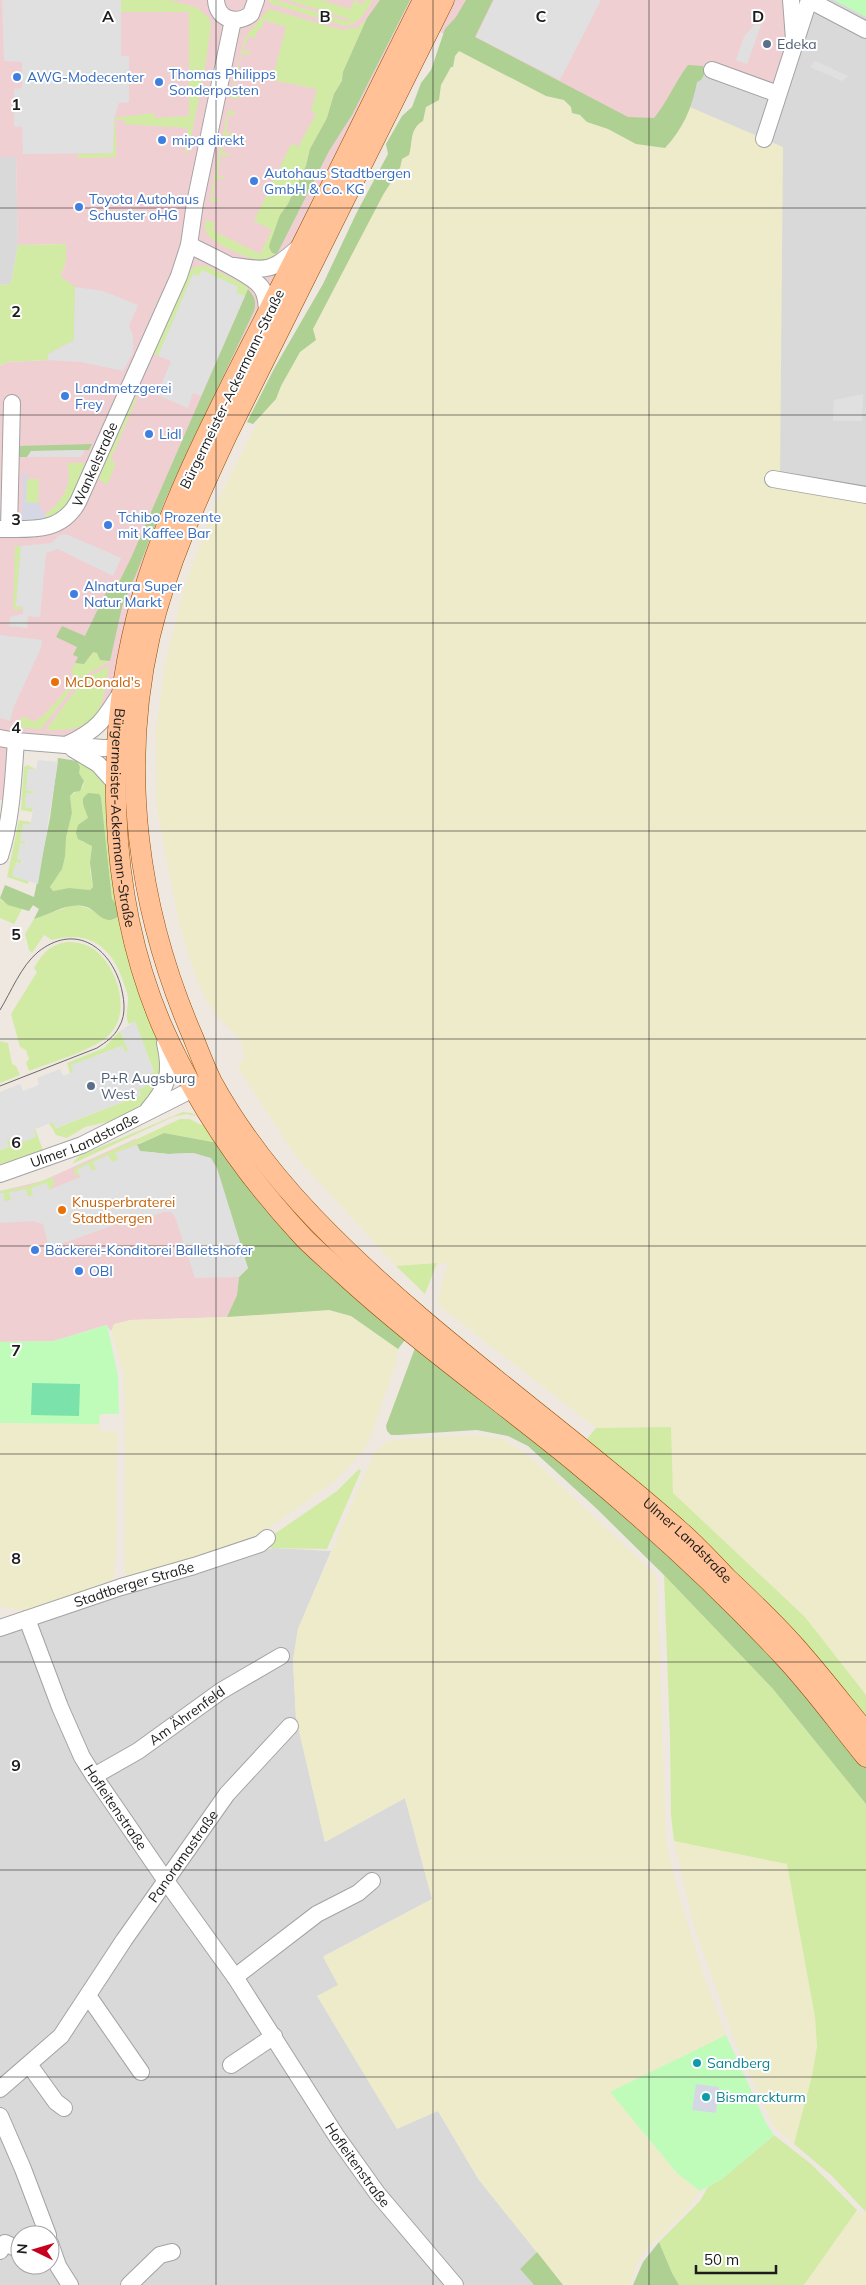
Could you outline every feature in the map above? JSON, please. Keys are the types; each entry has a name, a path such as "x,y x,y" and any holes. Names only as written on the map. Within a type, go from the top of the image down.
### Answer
{"main road":[{"name":"Bürgermeister-Ackermann-Straße","path":"202,1084 181,1010 161,954 150,910 137,814 134,773 127,742 123,690 130,649 143,595 163,539 213,423 423,0"},
{"name":"Bürgermeister-Ackermann-Straße","path":"202,1084 160,1020 136,950 117,824 116,784 142,680 151,632 164,586 196,500 444,0"},
{"path":"202,1084 273,1172 313,1217 418,1327 676,1549 787,1660 866,1757"},
{"name":"Ulmer Landstraße","path":"418,1327 485,1372 584,1450 683,1533 794,1645 866,1732"}],"street":[{"path":"216,0 218,10 222,15 233,20 240,20 251,14 256,0"},
{"path":"791,0 795,35"},
{"path":"764,139 795,35 809,0 866,30"},
{"name":"Wankelstraße","path":"12,403 5,529 50,527 65,520 75,507 179,276 189,245 195,203 233,20"},
{"path":"712,70 778,94"},
{"path":"189,245 229,265 261,287 266,299 267,314"},
{"path":"229,265 258,269 273,268 302,245"},
{"path":"773,480 866,494"},
{"path":"66,745 86,736 101,724 123,690"},
{"path":"0,856 7,834 12,801 8,739 103,748 127,742"},
{"path":"66,745 98,764 116,784"},
{"path":"147,1112 158,1098 168,1076 170,1063 160,1020"},
{"name":"Ulmer Landstraße","path":"0,1174 82,1145 202,1084"},
{"name":"Stadtberger Straße","path":"0,1628 121,1587 194,1566 260,1544 267,1538"},
{"name":"Hofleitenstraße","path":"27,1619 60,1707 82,1757 94,1776 235,1977 323,2116 377,2193 455,2285"},
{"name":"Am Ährenfeld","path":"94,1776 138,1751 221,1691 281,1656"},
{"name":"Panoramastraße","path":"0,2090 30,2066 61,2036 89,1997 124,1940 227,1794 290,1726"},
{"path":"235,1977 317,1914 358,1893 372,1881"},
{"path":"89,1997 141,2072"},
{"path":"231,2065 274,2036"},
{"path":"30,2066 56,2102 64,2108"},
{"path":"0,2116 23,2169 43,2225"},
{"path":"0,2251 4,2243 10,2246"},
{"path":"129,2285 160,2255 172,2252"},
{"path":"60,2265 70,2285"}],"shaded area":[{"path":"0,0 809,0 778,94 712,70 700,68 665,145 430,27 125,674 86,736 16,741 12,801 0,800 0,366 7,362 48,360 60,276 66,262 66,244 18,245 16,157 0,157"},
{"path":"2,0 121,0 121,56 129,56 129,102 119,103 114,119 113,153 23,154 22,127 14,126 14,89 22,88 22,62 4,61"},
{"path":"494,0 601,0 560,80 476,37"},
{"path":"809,0 866,0 866,494 779,480 685,105 700,68 712,70"},
{"path":"755,24 761,25 747,64 736,60 744,37"},
{"path":"454,39 665,145 685,105 783,147 780,474 769,484 866,503 866,1695 805,1617 672,1493 671,1427 596,1428 437,1304 448,1263 396,1266 298,1159 238,1068 244,1057 243,1046 238,1037 217,1016 205,998 194,972 179,922 157,809 156,732 165,664 185,585 213,509"},
{"path":"815,61 848,76 842,81 810,67"},
{"path":"0,157 16,157 18,245 11,284 0,285"},
{"path":"202,270 238,287 236,293 245,296 201,396 193,393 188,408 157,395 171,361 158,356 193,274 199,276"},
{"path":"75,287 103,291 138,305 129,326 133,336 133,352 123,371 81,362 48,360 48,354 74,340"},
{"path":"863,394 862,421 833,421 834,400"},
{"path":"85,450 81,457 27,457 31,451"},
{"path":"23,473 27,474 26,502 38,503 47,519 22,522 16,519 14,514 22,514"},
{"path":"66,534 121,558 113,576 58,549 46,553 40,617 28,616 27,628 9,626 10,617 23,614 23,607 16,606 21,546 52,543 58,536"},
{"path":"0,635 42,640 41,648 14,706 10,721 0,718"},
{"path":"38,760 58,762 38,884 12,876 16,862 23,863 23,861 17,859 20,843 26,844 27,842 20,841 23,824 30,825 33,808 25,807 26,793 34,793 34,791 26,790 28,769 36,769"},
{"name":"P+R Augsburg West","path":"135,1021 154,1072 148,1075 145,1087 139,1089 141,1095 55,1128 53,1122 33,1130 36,1137 12,1146 9,1139 6,1140 9,1147 0,1150 0,1092 20,1084 23,1091 39,1085 37,1078 60,1069 63,1076 73,1072 71,1065 122,1046 125,1052 128,1051 120,1031"},
{"path":"135,1139 248,1268 239,1277 237,1295 227,1317 131,1320 115,1324 111,1331 106,1325 54,1341 0,1342 0,1191 42,1181"},
{"path":"137,1145 140,1151 168,1154 194,1153 211,1158 217,1168 248,1268 239,1277 195,1278 175,1217 171,1212 164,1212 121,1226 120,1223 49,1248 43,1224 33,1221 0,1223 0,1193 4,1193 4,1201 11,1200 9,1192 26,1189 28,1197 33,1195 31,1188 47,1183 49,1190 81,1177 77,1170 88,1164 92,1171 96,1169 93,1162 108,1155 112,1162 118,1160 115,1153"},
{"path":"329,1310 351,1316 398,1349 397,1360 369,1441 361,1453 335,1481 263,1532 214,1553 129,1578 125,1574 125,1397 123,1372 111,1331 114,1324 131,1320 227,1317"},
{"path":"0,1423 99,1424 99,1431 117,1431 116,1553 113,1582 30,1612 0,1606"},
{"path":"474,1435 503,1439 529,1456 655,1574 657,1579 666,1842 679,1897 705,1979 726,2035 610,2092 677,2173 700,2191 688,2208 645,2251 637,2263 630,2285 563,2285 479,2180 438,2111 397,2129 317,1996 338,1985 323,1957 432,1899 405,1798 325,1842 296,1718 293,1661 298,1629 374,1453 385,1443 393,1440"},
{"path":"273,1548 331,1551 298,1629 293,1660 296,1718 325,1842 405,1798 432,1899 324,1956 339,1985 318,1996 438,2111 479,2180 537,2252 520,2269 534,2285 0,2285 0,1624"},
{"path":"674,1841 787,1864 815,2017 817,2047 812,2076 794,2144 774,2127 736,2044 695,1930"},
{"path":"696,2084 719,2087 716,2113 692,2110"},
{"path":"857,2210 862,2214 866,2212 866,2285 804,2285"}],"green space":[{"path":"121,0 169,0 198,8 209,18 211,25 206,62 188,153 185,153 188,128 125,124 125,120 116,120 116,157 78,158 78,154 113,153 115,118 154,113 154,118 189,116 189,12 121,12"},
{"path":"268,0 276,0 346,21 352,20 287,0 321,0 350,9 355,0 362,5 365,0 373,0 365,13 355,23 345,26 272,4"},
{"path":"380,0 410,0 352,115 329,151 278,252 276,254 272,253 269,247 280,215 288,204 306,166 310,149 327,118 334,94 342,81 343,72 367,18"},
{"path":"466,0 493,0 475,37 628,117 654,118 688,65 703,66 705,73 701,80 697,82 682,126 665,148 636,144 608,129 587,122 580,115 572,113 571,107 564,100 546,96 459,51 455,56 453,67 451,67 441,85 439,100 426,107 423,121 413,132 409,155 402,159 400,168 383,195 313,329 316,340 300,352 276,399 253,424 247,422 275,367 323,284 357,212 388,154 386,144 402,116 412,107 421,83 431,70 445,29 456,17"},
{"path":"834,0 866,0 866,17"},
{"path":"269,9 342,30 359,27 367,18 343,72 342,81 334,94 327,118 310,149 306,166 288,204 280,215 270,243 273,253 276,254 269,258 257,260 218,243 207,233 205,226 206,220 215,223 213,231 260,254 272,230 254,221 291,144 298,147 316,114 311,111 317,89 272,80 286,27 264,20 261,30 258,29 255,38 248,36 243,50 250,52 250,55 242,53 237,74 245,76 244,78 236,77 233,94 241,96 237,99 230,98 245,37"},
{"path":"228,110 233,111 236,115 229,114 226,132 233,134 233,136 225,135 222,152 229,154 229,156 221,155 217,175 224,177 224,179 216,178 212,198 220,200 216,202 210,201 210,198"},
{"path":"66,244 66,262 60,276 75,287 74,340 48,354 48,360 7,362 0,366 0,285 11,284 18,245"},
{"path":"197,266 207,266 245,285 248,289 245,296 236,293 238,287 202,271 199,277 193,274 158,356 153,353 188,271"},
{"path":"248,289 254,299 254,311 165,500 122,607 110,661 100,660 97,653 93,652 84,664 75,663 78,657 73,655 77,647 56,637 62,626 85,636 108,588 115,590 131,558"},
{"path":"134,398 137,398 110,461 116,463 107,485 99,477"},
{"path":"92,444 89,450 32,451 27,457 17,457 17,446"},
{"path":"67,463 85,463 72,496 62,509 47,519 45,515 61,499 65,492 69,479"},
{"path":"27,479 39,479 38,503 26,502"},
{"path":"15,546 21,546 16,606 24,607 20,610 13,609"},
{"path":"93,652 97,653 103,662 110,661 74,680 75,675 70,673 75,663 84,664"},
{"path":"109,666 104,696 95,716 88,723 78,727 64,730 46,730 84,679"},
{"path":"70,686 71,690 41,729 14,727 16,721 25,717 36,722"},
{"path":"58,758 77,761 80,767 79,773 84,781 80,791 74,792 70,796 72,813 66,837 65,857 62,869 50,887 53,891 69,888 90,890 93,887 90,863 92,846 78,839 76,833 78,825 88,818 83,798 88,793 99,794 101,797 112,899 116,903 118,917 108,920 88,907 70,906 34,919 39,909 33,905 29,911 8,905 0,898 5,885 34,897 50,818"},
{"path":"77,761 100,774 107,791 117,895 116,903 112,899 101,797 86,811 88,818 84,823 82,842 89,843 92,846 90,871 93,887 90,890 69,888 53,891 50,887 62,869 65,857 65,837 72,813 70,796 83,787 84,781 79,773"},
{"path":"27,765 36,769 28,769 27,790 34,791 25,807 33,808 32,812 21,810 24,767"},
{"path":"19,820 31,822 30,825 23,824 26,839 24,858 13,876 29,881 28,884 7,877"},
{"path":"0,898 2,901 22,909 14,924 0,918"},
{"path":"73,905 89,909 113,920 118,917 132,973 161,1051 161,1080 144,1103 120,1119 85,1127 67,1138 56,1135 49,1123 53,1122 56,1128 141,1095 138,1089 147,1081 147,1075 154,1072 135,1022 129,1024 127,1014 128,997 122,978 117,966 104,949 86,939 65,937 52,940 44,935 32,953 29,950 25,934 34,919"},
{"path":"67,942 86,945 104,959 116,979 121,1003 120,1014 116,1025 104,1040 60,1060 29,1071 26,1063 29,1059 26,1050 20,1047 11,1014 37,972 34,968 40,958 56,945"},
{"path":"120,1031 129,1051 125,1052 122,1046 98,1055 101,1061 71,1065 74,1072 70,1073 67,1063 104,1048"},
{"path":"0,1041 8,1043 12,1064 16,1066 20,1075 0,1083"},
{"path":"183,1112 201,1117 186,1114 173,1117 72,1164 79,1156"},
{"path":"180,1119 190,1119 201,1125 206,1123 218,1143 164,1133 116,1153 118,1160 112,1162 93,1162 96,1169 92,1171 78,1170 81,1176 74,1174 75,1168"},
{"path":"35,1129 43,1150 28,1157 0,1164 0,1150 9,1147 6,1140 9,1139 12,1145 36,1136 33,1130"},
{"path":"164,1133 218,1143 405,1340 398,1349 351,1316 329,1310 227,1317 237,1295 239,1277 248,1268 194,1153 168,1154 140,1151 137,1145"},
{"path":"53,1177 55,1185 51,1187 51,1190 32,1188 34,1195 27,1197 26,1189 10,1192 11,1200 4,1201 4,1193 0,1193 0,1191 28,1186"},
{"path":"437,1263 425,1294 396,1266"},
{"path":"107,1325 118,1376 119,1414 100,1414 99,1424 0,1423 0,1342 54,1341"},
{"path":"415,1348 616,1503 754,1634 866,1764 866,1804 773,1689 664,1575 596,1508 528,1446 508,1436 477,1430 398,1435 391,1435 387,1431 386,1426"},
{"path":"32,1383 80,1384 79,1416 31,1415"},
{"path":"671,1427 673,1493 805,1617 866,1695 866,1719 586,1440 596,1428"},
{"path":"359,1469 361,1471 327,1549 271,1548 268,1545 270,1537 337,1491"},
{"path":"664,1575 773,1689 866,1804 866,2212 832,2176 794,2144 812,2076 817,2047 815,2017 787,1864 674,1841 671,1815"},
{"path":"726,2035 766,2123 774,2135 722,2179 700,2191 677,2173 610,2092"},
{"path":"774,2135 811,2164 857,2210 804,2285 679,2285 659,2242 700,2201 708,2187 722,2179"},
{"path":"659,2242 679,2285 633,2285 643,2262"},
{"path":"537,2252 563,2285 534,2285 520,2269"}],"tram line":[{"path":"0,1010 26,964 38,952 51,944 76,939 87,942 107,958 120,983 124,1005 122,1022 117,1031 110,1039 97,1048 0,1086"}],"place":[{"name":"Edeka","path":"767,44"},
{"name":"AWG-Modecenter","path":"17,77"},
{"name":"Thomas Philipps Sonderposten","path":"159,82"},
{"name":"mipa direkt","path":"162,140"},
{"name":"Autohaus Stadtbergen GmbH & Co. KG","path":"254,181"},
{"name":"Toyota Autohaus Schuster oHG","path":"79,207"},
{"name":"Landmetzgerei Frey","path":"65,396"},
{"name":"Lidl","path":"149,434"},
{"name":"Tchibo Prozente mit Kaffee Bar","path":"108,525"},
{"name":"Alnatura Super Natur Markt","path":"74,594"},
{"name":"McDonald's","path":"55,682"},
{"name":"P+R Augsburg West","path":"91,1086"},
{"name":"Knusperbraterei Stadtbergen","path":"62,1210"},
{"name":"Bäckerei-Konditorei Balletshofer","path":"35,1250"},
{"name":"OBI","path":"79,1271"},
{"name":"Sandberg","path":"697,2063"},
{"name":"Bismarckturm","path":"706,2097"}]}
